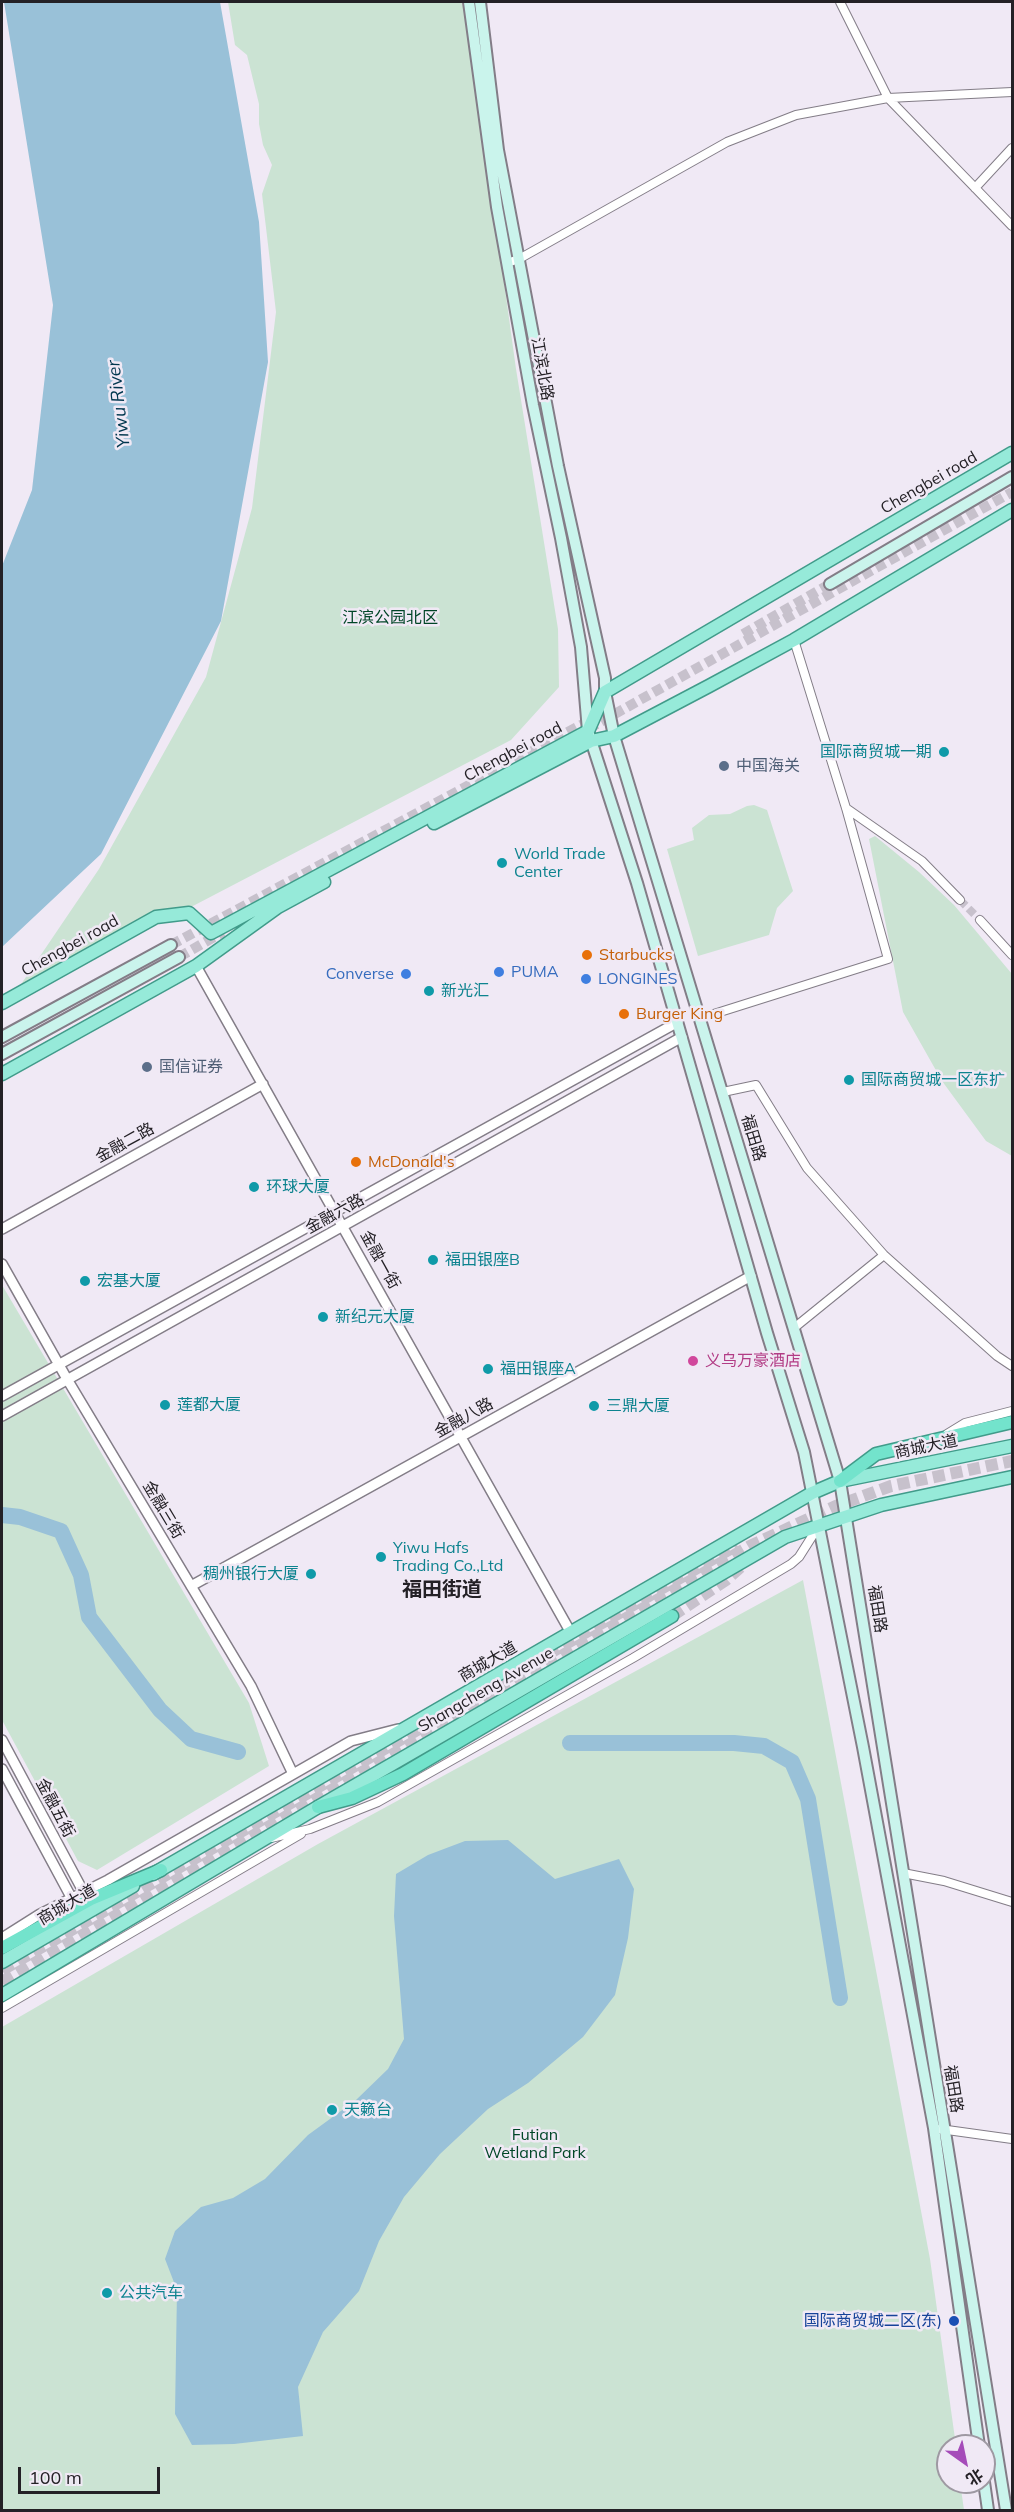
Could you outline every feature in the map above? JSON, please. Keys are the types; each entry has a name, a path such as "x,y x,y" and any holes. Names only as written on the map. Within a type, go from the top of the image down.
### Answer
{"highway":[{"path":"840,1482 876,1454 1012,1422"},
{"path":"318,1807 352,1798 403,1774 672,1616"},
{"path":"2,1948 91,1899 161,1870"}],"main road":[{"name":"江滨北路","path":"469,2 482,106 507,263 581,647 590,736"},
{"name":"江滨北路","path":"480,2 498,150 556,454 605,678 605,692 614,736"},
{"name":"Chengbei road","path":"2,1074 196,966 278,907 590,736 605,692 1012,453"},
{"path":"830,584 1012,477"},
{"name":"Chengbei road","path":"2,1003 156,917 189,913 211,933 590,736 614,736 794,640 1012,510"},
{"name":"福田路","path":"590,736 637,883 804,1452 939,2129 1006,2511"},
{"name":"福田路","path":"614,736 840,1482 903,1873 939,2129 977,2434"},
{"path":"2,1037 171,945"},
{"path":"2,1054 178,957"},
{"name":"商城大道","path":"2,1962 812,1493 840,1482 1012,1446"},
{"name":"Shangcheng Avenue","path":"2,1995 318,1807 785,1537 881,1505 1012,1477"},
{"path":"986,2494 988,2511"}],"street":[{"path":"840,2 888,98 1012,226"},
{"path":"507,263 519,259 727,142 796,115 888,98 1012,92"},
{"path":"975,188 1012,148"},
{"path":"701,1018 888,959 846,808 794,640"},
{"path":"846,808 922,861 960,900"},
{"path":"980,920 1012,955"},
{"name":"金融一街","path":"196,966 571,1633"},
{"name":"金融六路","path":"2,1396 678,1022"},
{"name":"金融六路","path":"2,1416 682,1037"},
{"name":"金融二路","path":"2,1229 263,1084"},
{"path":"723,1092 756,1085 807,1168 884,1255 997,1356 1012,1366"},
{"path":"794,1328 884,1255"},
{"name":"金融三街","path":"2,1264 58,1365 251,1686 293,1774"},
{"name":"金融八路","path":"191,1586 751,1276"},
{"path":"934,1441 965,1423 1012,1411"},
{"path":"261,1841 310,1829 402,1790 633,1658 790,1564 798,1557 818,1527"},
{"path":"2,1938 351,1741 409,1726"},
{"name":"金融五街","path":"2,1740 83,1891"},
{"name":"金融五街","path":"2,1769 71,1897"},
{"path":"2,2008 310,1829"},
{"path":"903,1873 945,1881 1012,1902"},
{"path":"939,2129 1012,2139"}],"green space":[{"name":"江滨公园北区","path":"228,2 462,2 470,35 516,369 558,629 559,687 511,740 9,1002 99,869 206,677 252,508 276,312 262,194 272,165 263,145 259,124 259,104 247,55 235,45"},
{"path":"754,805 767,810 793,891 777,908 769,935 698,956 667,849 694,840 692,828 709,815 730,814"},
{"path":"875,836 919,872 954,905 1012,974 1012,1156 986,1141 942,1081 903,1012 869,839"},
{"path":"2,1285 249,1703 269,1766 97,1870 78,1861 2,1720"},
{"name":"Futian Wetland Park","path":"803,1580 930,2259 954,2434 936,2434 936,2494 962,2494 964,2510 2,2510 2,2027 318,1844"}],"water":[{"name":"Yiwu River","path":"4,2 220,2 259,222 268,362 221,621 101,854 2,947 2,566 32,490 53,305"},
{"path":"508,1840 555,1879 619,1859 634,1889 628,1938 615,1995 583,2037 528,2083 488,2109 440,2154 404,2197 379,2241 359,2291 323,2332 298,2387 303,2436 234,2444 192,2445 175,2414 177,2290 165,2259 175,2231 201,2207 233,2198 265,2179 308,2135 356,2100 388,2069 404,2039 394,1916 396,1874 428,1855 465,1841"}],"waterway":[{"path":"2,1515 20,1517 61,1531 81,1575 89,1617 160,1710 191,1739 238,1752"},
{"path":"570,1743 734,1743 764,1746 792,1762 808,1799 840,1998"}],"tunnel":[{"path":"588,729 1012,492"},
{"path":"743,634 830,584"},
{"path":"171,945 594,718"},
{"path":"960,900 980,920"},
{"path":"179,957 223,932"},
{"path":"2,1982 750,1546 836,1506 891,1486 1012,1461"},
{"path":"2,1970 737,1545"},
{"path":"672,1616 726,1580 744,1564"}],"place":[{"name":"国际商贸城一期","path":"944,752"},
{"name":"中国海关","path":"724,766"},
{"name":"World Trade Center","path":"502,863"},
{"name":"Starbucks","path":"587,955"},
{"name":"PUMA","path":"499,972"},
{"name":"Converse","path":"406,974"},
{"name":"LONGINES","path":"586,979"},
{"name":"新光汇","path":"429,991"},
{"name":"Burger King","path":"624,1014"},
{"name":"国信证券","path":"147,1067"},
{"name":"国际商贸城一区东扩","path":"849,1080"},
{"name":"McDonald's","path":"356,1162"},
{"name":"环球大厦","path":"254,1187"},
{"name":"福田银座B","path":"433,1260"},
{"name":"宏基大厦","path":"85,1281"},
{"name":"新纪元大厦","path":"323,1317"},
{"name":"义乌万豪酒店","path":"693,1361"},
{"name":"福田银座A","path":"488,1369"},
{"name":"莲都大厦","path":"165,1405"},
{"name":"三鼎大厦","path":"594,1406"},
{"name":"Yiwu Hafs Trading Co.,Ltd","path":"381,1557"},
{"name":"稠州银行大厦","path":"311,1574"},
{"name":"天籁台","path":"332,2110"},
{"name":"公共汽车","path":"107,2293"},
{"name":"国际商贸城二区(东)","path":"954,2321"}],"district":[{"name":"福田街道","path":"442,1590"}]}
